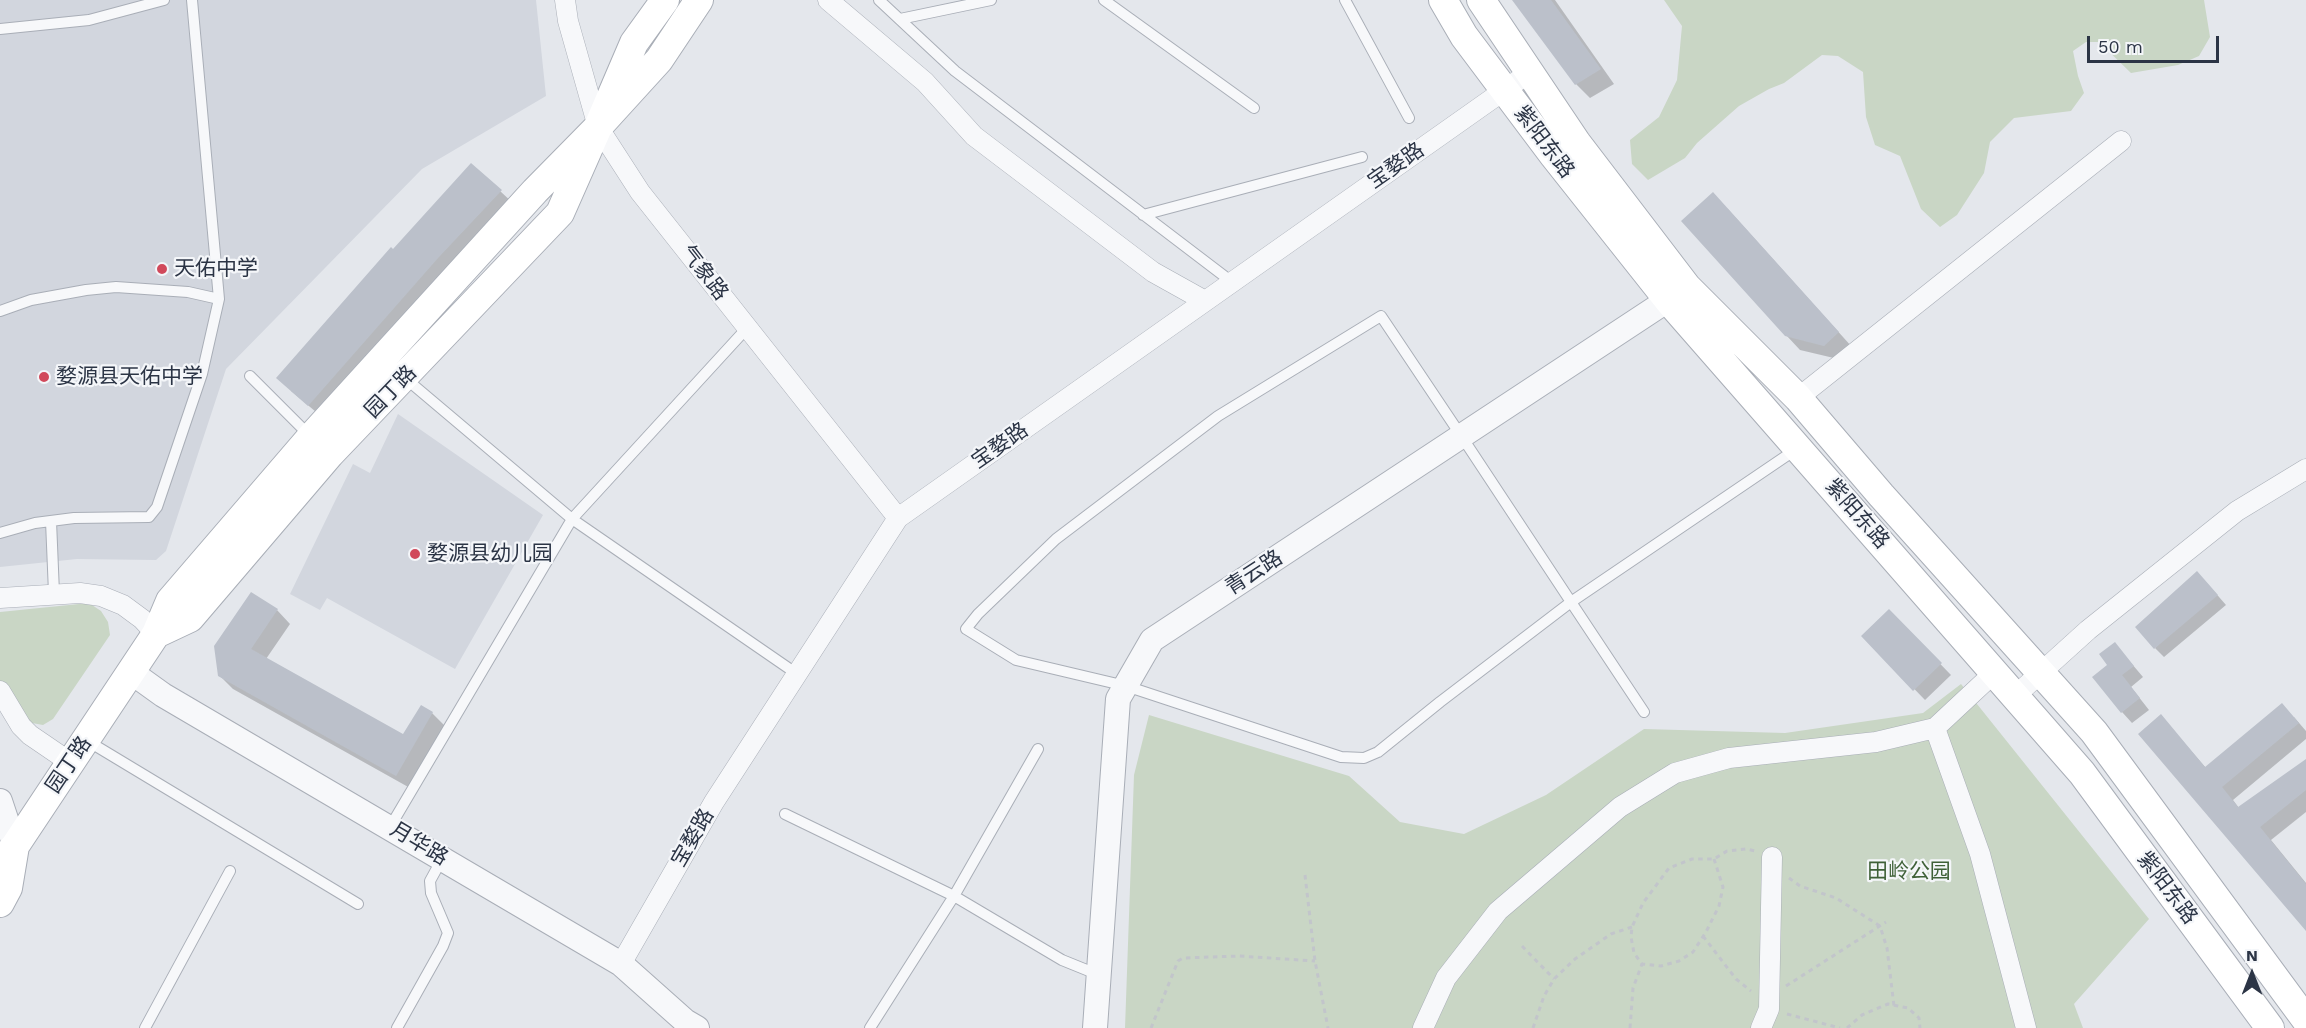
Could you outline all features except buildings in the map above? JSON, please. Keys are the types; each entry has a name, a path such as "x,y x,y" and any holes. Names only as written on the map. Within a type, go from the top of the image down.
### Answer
{"main road":[{"name":"园丁路","path":"320,446 405,377 560,213 634,43 665,0"},
{"name":"园丁路","path":"5,849 78,752 156,634 171,601 320,446 535,191 659,60 699,0"},
{"name":"紫阳东路","path":"1443,0 1464,36 1554,156 1678,294 1799,448 2082,773 2270,1028"},
{"name":"紫阳东路","path":"1481,0 1678,294 1798,398 2094,732 2306,1020"},
{"path":"0,903 8,888 5,849"}],"street":[{"name":"气象路","path":"566,0 568,21 598,127 640,192 898,519"},
{"path":"828,0 925,82 974,136 1153,272 1205,301"},
{"name":"宝婺路","path":"621,963 714,802 898,519 1530,72"},
{"path":"1798,398 2121,141"},
{"name":"青云路","path":"1095,1028 1118,699 1152,640 1678,294"},
{"path":"2015,696 2088,630 2237,511 2306,469"},
{"path":"0,598 81,592 101,596 123,605 142,619 156,634"},
{"name":"月华路","path":"131,672 163,695 621,963 688,1026"},
{"path":"1423,1028 1446,978 1498,911 1620,807 1675,773 1729,758 1876,742 1935,728 1995,672"},
{"path":"0,691 21,726 30,735 78,752"},
{"path":"1935,728 1980,854 2026,1028"},
{"path":"0,801 5,849"},
{"path":"1761,1028 1769,1003 1772,857"}],"lane":[{"path":"0,29 89,20 164,0"},
{"path":"0,533 51,521 149,517 157,507 202,374 219,299 192,0"},
{"path":"879,0 955,70 1232,282"},
{"path":"900,19 991,0"},
{"path":"1104,0 1254,108"},
{"path":"1345,0 1409,118"},
{"path":"1143,215 1362,157"},
{"path":"0,311 31,300 116,287 188,292 219,299"},
{"path":"1644,712 1571,602 1462,437 1381,316 1218,416 1056,539 978,614 966,629 1016,660 1125,686 1341,757 1364,759 1378,752 1571,602 1799,448"},
{"path":"390,827 572,519 747,328"},
{"path":"250,376 320,446"},
{"path":"405,377 572,519 797,674"},
{"path":"51,521 54,593"},
{"path":"870,1028 954,896 1038,749"},
{"path":"78,752 358,904"},
{"path":"785,814 954,896 1062,960 1099,975"},
{"path":"397,1028 448,933 431,893 430,881 443,858"},
{"path":"145,1028 230,871"}],"path":[{"path":"1714,859 1723,887 1719,906 1693,952 1679,961 1661,966 1642,963 1634,953 1632,927 1643,903 1669,868 1692,859 1714,859 1727,851 1746,849 1782,862 1785,875 1800,886 1836,898 1880,926 1887,948 1894,1005"},
{"path":"1305,875 1315,961 1328,1028"},
{"path":"1769,1003 1886,922"},
{"path":"1533,1028 1544,996 1554,979 1575,959 1611,934 1632,927"},
{"path":"1703,936 1736,979 1751,991 1769,1003 1840,1028"},
{"path":"1522,946 1554,979"},
{"path":"1151,1028 1178,962 1183,958 1239,956 1315,961"},
{"path":"1630,1028 1633,988 1642,963"},
{"path":"1847,1028 1862,1015 1888,1004 1908,1008 1919,1018 1920,1028"}],"shaded area":[{"name":"天佑中学","path":"0,0 536,0 546,96 422,169 226,369 166,551 156,560 77,559 0,567"},
{"name":"婺源县幼儿园","path":"398,414 543,515 455,669 327,598 320,610 290,594 353,464 370,473"}],"green space":[{"path":"1664,0 2204,0 2210,37 2199,56 2178,65 2131,73 2099,42 2086,42 2073,51 2084,93 2071,111 2014,118 1990,142 1984,173 1957,215 1940,227 1921,209 1900,156 1875,145 1866,117 1863,72 1838,56 1822,55 1784,83 1739,106 1697,143 1685,158 1648,180 1632,164 1630,140 1659,117 1677,80 1682,26"},
{"path":"89,603 101,611 108,622 110,635 53,719 43,725 32,723 17,713 0,682 0,612"},
{"name":"田岭公园","path":"1961,684 2149,919 2074,1004 2083,1028 1125,1028 1134,775 1149,715 1349,776 1400,822 1464,834 1546,795 1644,729 1785,733 1923,713"}],"place":[{"name":"天佑中学","path":"162,269"},
{"name":"婺源县天佑中学","path":"44,377"},
{"name":"婺源县幼儿园","path":"415,554"}]}
